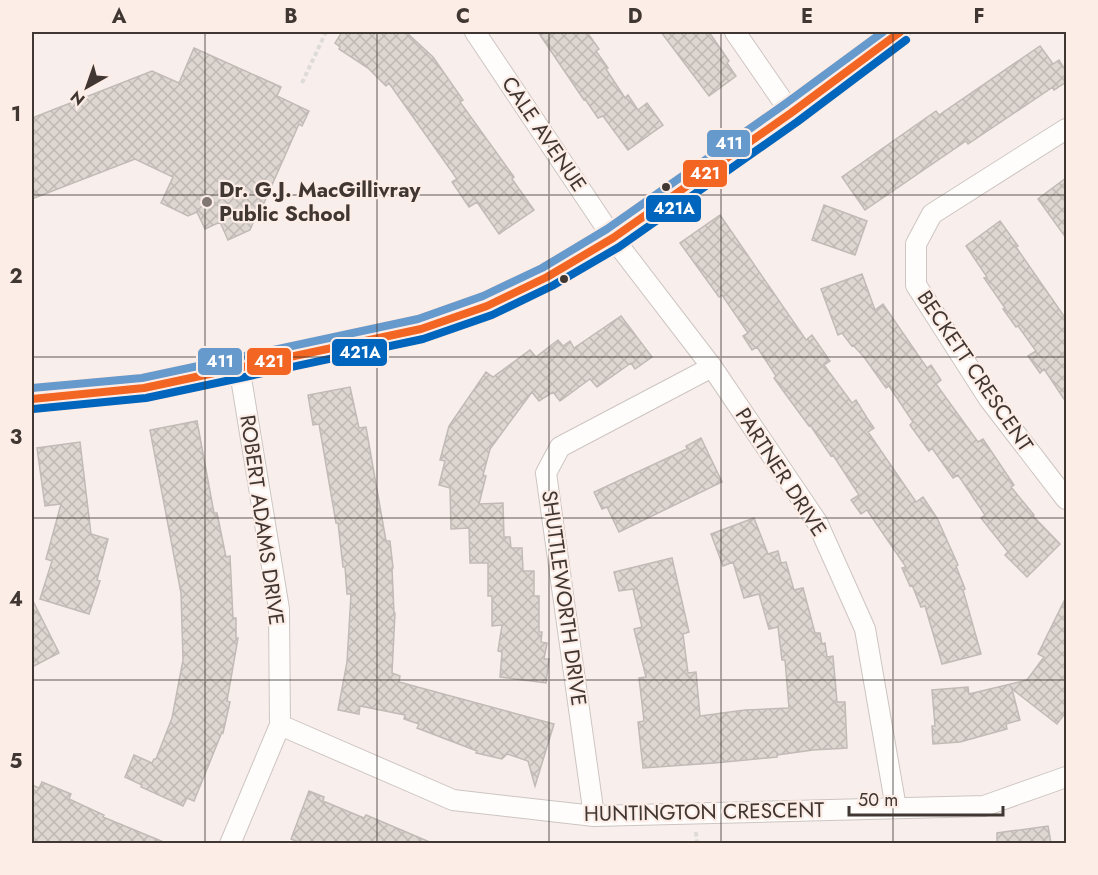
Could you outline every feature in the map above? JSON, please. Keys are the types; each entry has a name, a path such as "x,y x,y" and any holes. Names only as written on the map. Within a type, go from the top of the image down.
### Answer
{"street":[{"name":"CALE AVENUE","path":"475,32 613,238"},
{"path":"735,32 791,113"},
{"path":"32,399 144,388 432,325 487,306 548,277 613,238 791,113 900,32"},
{"name":"BECKETT CRESCENT","path":"1066,129 932,214 916,244 916,285 989,399 1066,499"},
{"name":"PARTNER DRIVE","path":"613,238 712,367 817,522 865,629 896,808"},
{"name":"ROBERT ADAMS DRIVE","path":"230,843 280,726 279,609 239,366"},
{"name":"SHUTTLEWORTH DRIVE","path":"594,816 546,473 560,447 712,367"},
{"name":"HUNTINGTON CRESCENT","path":"280,726 453,800 594,816 984,806 1066,777"}],"path":[{"path":"302,83 326,32"}],"building":[{"path":"342,32 406,32 433,57 463,100 460,102 514,177 512,179 534,210 499,234 477,202 469,207 452,182 457,179 389,83 386,86 368,68 339,49 340,47 335,43"},
{"path":"538,32 587,32 599,49 596,51 608,68 606,69 625,98 628,95 638,110 647,103 663,125 628,150 603,116 598,118 584,100"},
{"path":"661,32 709,32 729,61 727,63 736,76 709,96"},
{"path":"1040,46 1053,64 1059,60 1066,71 1066,82 1054,90 1053,87 968,144 966,141 865,210 842,177 936,111 939,115"},
{"path":"194,48 281,87 277,96 309,111 302,126 299,124 250,230 228,240 220,222 205,229 197,212 188,216 161,203 173,177 135,159 32,199 32,118 152,71 179,83"},
{"path":"1066,178 1066,238 1038,199"},
{"path":"824,205 867,221 855,255 812,240"},
{"path":"720,215 806,340 812,335 830,361 824,365 852,403 856,400 874,428 868,432 916,502 923,497 937,518 958,565 956,566 965,589 963,590 981,654 942,664 925,606 921,607 912,585 910,586 902,568 906,567 867,510 861,514 851,500 859,495 833,455 831,456 774,378 776,376 757,347 752,350 743,336 748,333 722,295 719,297 680,243"},
{"path":"1000,221 1066,319 1066,402 1044,369 1040,373 1028,356 1036,351 1003,309 1005,308 984,278 987,277 966,246"},
{"path":"862,274 875,310 883,304 927,368 931,365 941,380 936,384 978,442 983,439 1014,485 1011,487 1033,516 1060,544 1027,577 1005,555 1008,552 981,518 985,515 958,475 953,478 932,448 929,451 910,425 913,422 889,386 886,388 864,357 842,333 838,335 821,289"},
{"path":"621,316 652,357 635,369 631,363 597,387 590,379 560,401 553,392 539,401 532,392 490,449 479,504 503,503 504,537 510,537 511,548 522,548 523,571 534,571 534,596 539,596 539,632 542,632 541,642 547,643 544,659 549,659 546,683 500,677 502,652 498,651 502,625 492,626 492,596 488,596 488,563 470,563 469,528 451,529 450,488 439,485 445,461 440,460 449,426 486,372 493,377 530,350 536,357 558,340 563,346 570,341 574,348"},
{"path":"350,387 359,428 366,427 386,541 390,541 395,613 392,673 400,676 399,682 554,724 535,786 528,761 507,754 502,759 476,753 477,751 417,728 419,724 404,719 405,715 360,706 359,714 338,710 347,662 351,594 347,594 338,523 336,523 319,424 313,425 308,395"},
{"path":"197,421 214,513 217,513 226,557 230,556 233,618 236,618 236,638 238,638 227,701 230,702 223,733 194,801 187,798 183,806 125,777 134,755 152,763 156,759 172,718 183,660 181,593 150,430"},
{"path":"701,438 722,482 619,532 607,507 602,509 594,492 687,449 686,446"},
{"path":"80,442 91,534 108,539 97,580 100,581 89,614 40,599 52,561 46,559 61,504 45,506 37,448"},
{"path":"754,518 768,554 778,551 781,563 786,562 794,590 803,588 815,633 820,633 822,644 825,643 827,657 833,656 837,702 845,702 847,748 813,750 777,755 777,757 643,768 638,722 644,721 639,678 646,677 634,629 642,627 633,589 619,591 614,572 672,558 689,632 683,634 688,673 696,672 700,716 745,710 789,708 785,660 782,660 778,627 769,629 759,594 744,598 733,562 723,566 711,534"},
{"path":"1066,597 1066,712 1057,724 1012,689 1020,720 1006,724 1007,729 960,742 933,744 932,726 935,726 932,690 968,687 969,694 1027,680 1044,657 1038,654"},
{"path":"32,599 59,653 32,667"},
{"path":"42,782 71,794 69,799 104,815 103,817 166,843 32,843 32,785 39,788"},
{"path":"309,791 324,797 323,801 364,818 366,815 432,843 301,843 291,839"},
{"path":"1048,826 1051,843 997,843 997,833"}],"transit line":[{"name":"411","path":"32,388 142,378 418,319 483,296 542,268 607,229 883,32"},
{"name":"421","path":"32,399 144,388 421,329 487,306 547,277 613,238 791,113 900,32"},
{"name":"421A","path":"33,409 146,398 423,339 492,315 552,286 619,247 797,122 906,40"}],"place":[{"name":"Dr. G.J. MacGillivray Public School","path":"207,202"}]}
